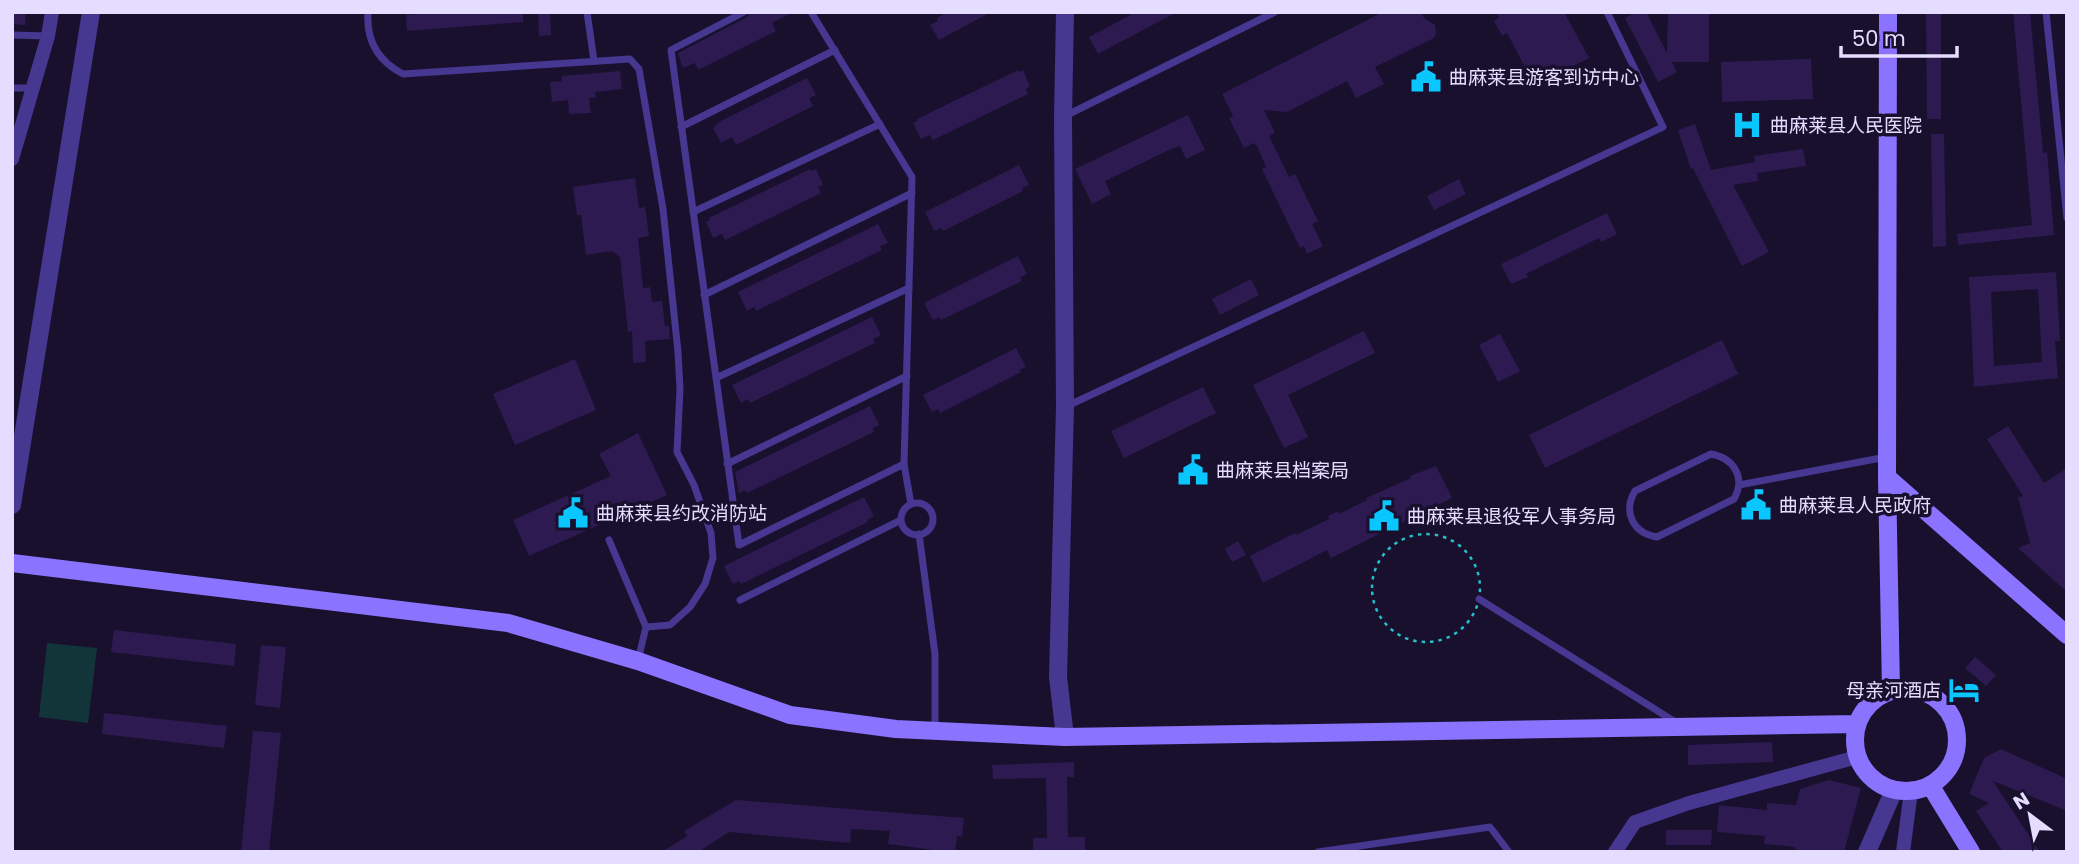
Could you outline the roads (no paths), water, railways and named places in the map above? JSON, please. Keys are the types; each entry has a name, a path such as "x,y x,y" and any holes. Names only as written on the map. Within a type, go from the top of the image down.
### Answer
{"main road":[{"path":"1888,12 1887,477 1891,690"},
{"path":"1887,477 2067,635"},
{"path":"12,563 508,623 638,661 790,715 896,729 1065,737 1857,723"},
{"path":"1913,688 1933,695 1949,710 1957,730 1956,752 1947,771 1930,785 1902,791 1878,783 1865,772 1857,757 1854,740 1857,723 1870,703 1891,690 1913,688"},
{"path":"1930,785 1971,852"}],"street":[{"path":"12,159 48,36 52,12"},
{"path":"12,505 91,12"},
{"path":"1065,12 1065,407 1058,677 1065,737"},
{"path":"1615,852 1635,822 1689,803 1857,757"},
{"path":"1867,852 1902,791"},
{"path":"1902,791 1903,852"}],"lane":[{"path":"368,12 368,32 375,50 387,64 403,74 630,59 639,69 663,209 678,352 680,389 677,452 694,485 711,533 713,558 705,584 681,617 670,625 646,627"},
{"path":"587,12 594,61"},
{"path":"744,12 671,50 739,545 904,464"},
{"path":"811,12 912,177 904,464 911,504"},
{"path":"1063,118 1275,12"},
{"path":"1065,407 1663,127 1607,12"},
{"path":"2046,12 2067,218"},
{"path":"12,35 48,36"},
{"path":"681,127 835,50"},
{"path":"12,88 33,88"},
{"path":"693,212 880,124"},
{"path":"704,295 912,193"},
{"path":"716,377 909,288"},
{"path":"727,464 907,376"},
{"path":"1711,454 1726,458 1732,464 1737,471 1739,485 1734,499 1657,537 1649,536 1636,528 1630,514 1631,498 1635,491 1711,454"},
{"path":"1739,485 1887,457"},
{"path":"911,504 923,504 931,513 928,530 911,534 906,530 901,520 902,513 911,504"},
{"path":"740,600 901,520"},
{"path":"919,534 935,654 935,731"},
{"path":"609,540 646,627 638,661"},
{"path":"1479,599 1683,726"},
{"path":"1318,852 1490,827 1509,852"}],"place":[{"name":"曲麻莱县游客到访中心","path":"1426,77"},
{"name":"曲麻莱县人民医院","path":"1747,125"},
{"name":"曲麻莱县档案局","path":"1193,470"},
{"name":"曲麻莱县人民政府","path":"1756,505"},
{"name":"曲麻莱县约改消防站","path":"573,513"},
{"name":"曲麻莱县退役军人事务局","path":"1384,516"},
{"name":"母亲河酒店","path":"1964,690"}]}
